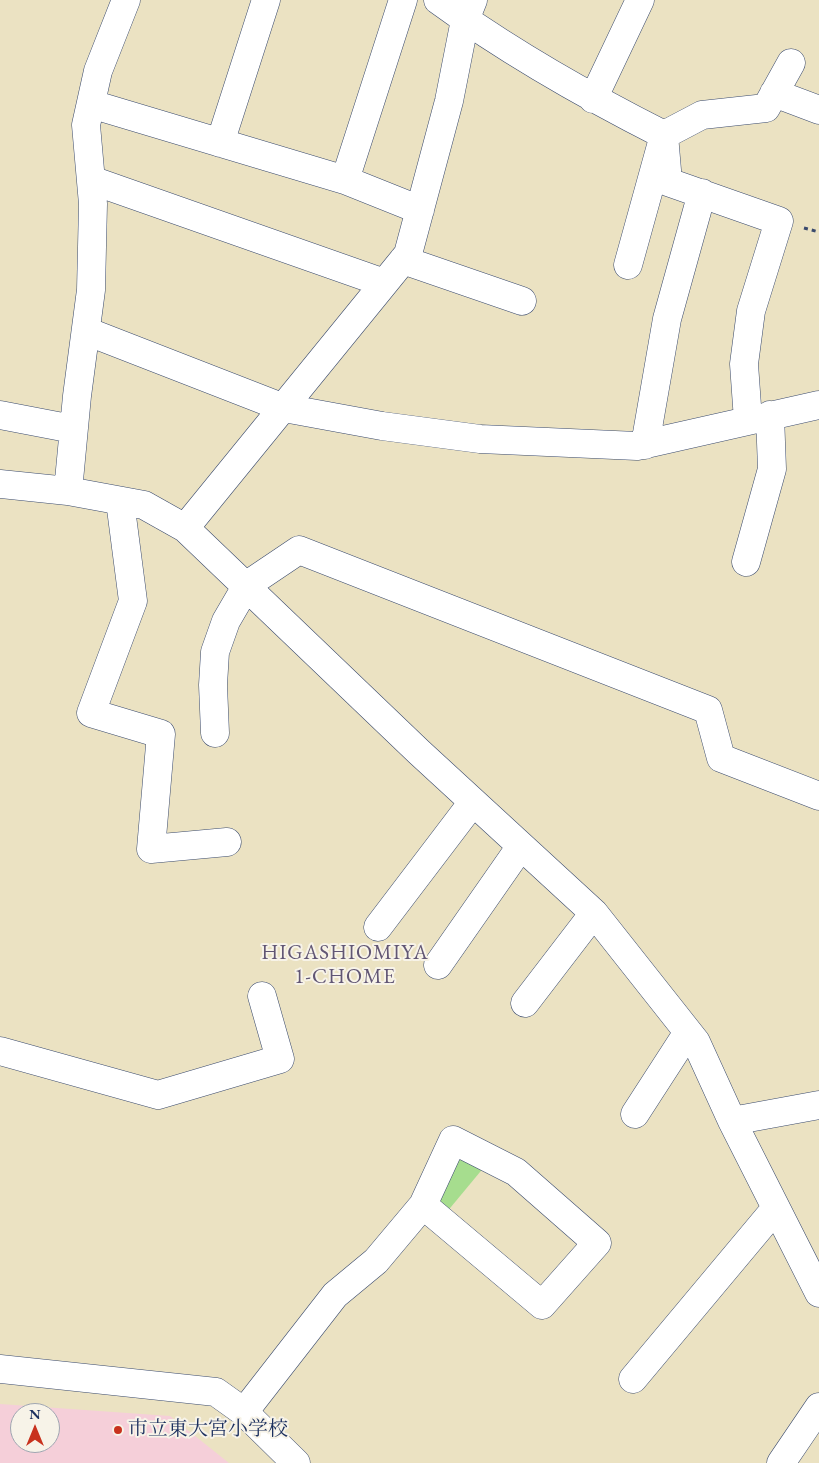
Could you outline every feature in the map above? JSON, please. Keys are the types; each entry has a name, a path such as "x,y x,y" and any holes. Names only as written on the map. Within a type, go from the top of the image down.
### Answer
{"street":[{"path":"68,491 73,428 92,290 93,204 86,125 98,70 126,0"},
{"path":"220,143 266,0"},
{"path":"345,180 403,0"},
{"path":"438,0 469,10 593,99 664,135"},
{"path":"593,99 640,0"},
{"path":"185,528 408,254 449,101 469,10"},
{"path":"628,265 664,135 702,115 766,108 791,63"},
{"path":"774,93 819,110"},
{"path":"92,104 345,180 420,210"},
{"path":"664,135 668,182 779,221 751,311 744,364 772,469 746,562"},
{"path":"91,180 384,283"},
{"path":"645,445 667,319 702,193"},
{"path":"402,260 522,301"},
{"path":"86,331 284,408 382,426 480,439 637,446 819,404"},
{"path":"0,415 73,428"},
{"path":"0,484 68,491 144,505 185,528 473,802 594,913 696,1042 732,1120 819,1293"},
{"path":"120,501 133,601 92,713 162,734 151,848 227,842"},
{"path":"215,733 213,685 216,652 226,620 247,586 299,550 708,710 721,758 819,796"},
{"path":"378,927 473,802"},
{"path":"438,965 521,846"},
{"path":"525,1003 594,913"},
{"path":"0,1051 158,1095 280,1059 262,996"},
{"path":"635,1114 688,1032"},
{"path":"732,1120 819,1105"},
{"path":"244,1412 335,1295 376,1261 423,1205 453,1140 516,1172 597,1243 542,1305 423,1205"},
{"path":"633,1379 776,1208"},
{"path":"0,1369 216,1392 244,1412 296,1463"},
{"path":"781,1463 819,1407"}],"shaded area":[{"name":"市立東大宮小学校","path":"0,1404 10,1405 10,1453 60,1453 60,1408 170,1416 229,1463 0,1463"}],"green space":[{"path":"453,1151 485,1166 446,1213 437,1206"}],"place":[{"name":"市立東大宮小学校","path":"118,1430"}],"district":[{"name":"HIGASHIOMIYA 1-CHOME","path":"345,965"}]}
